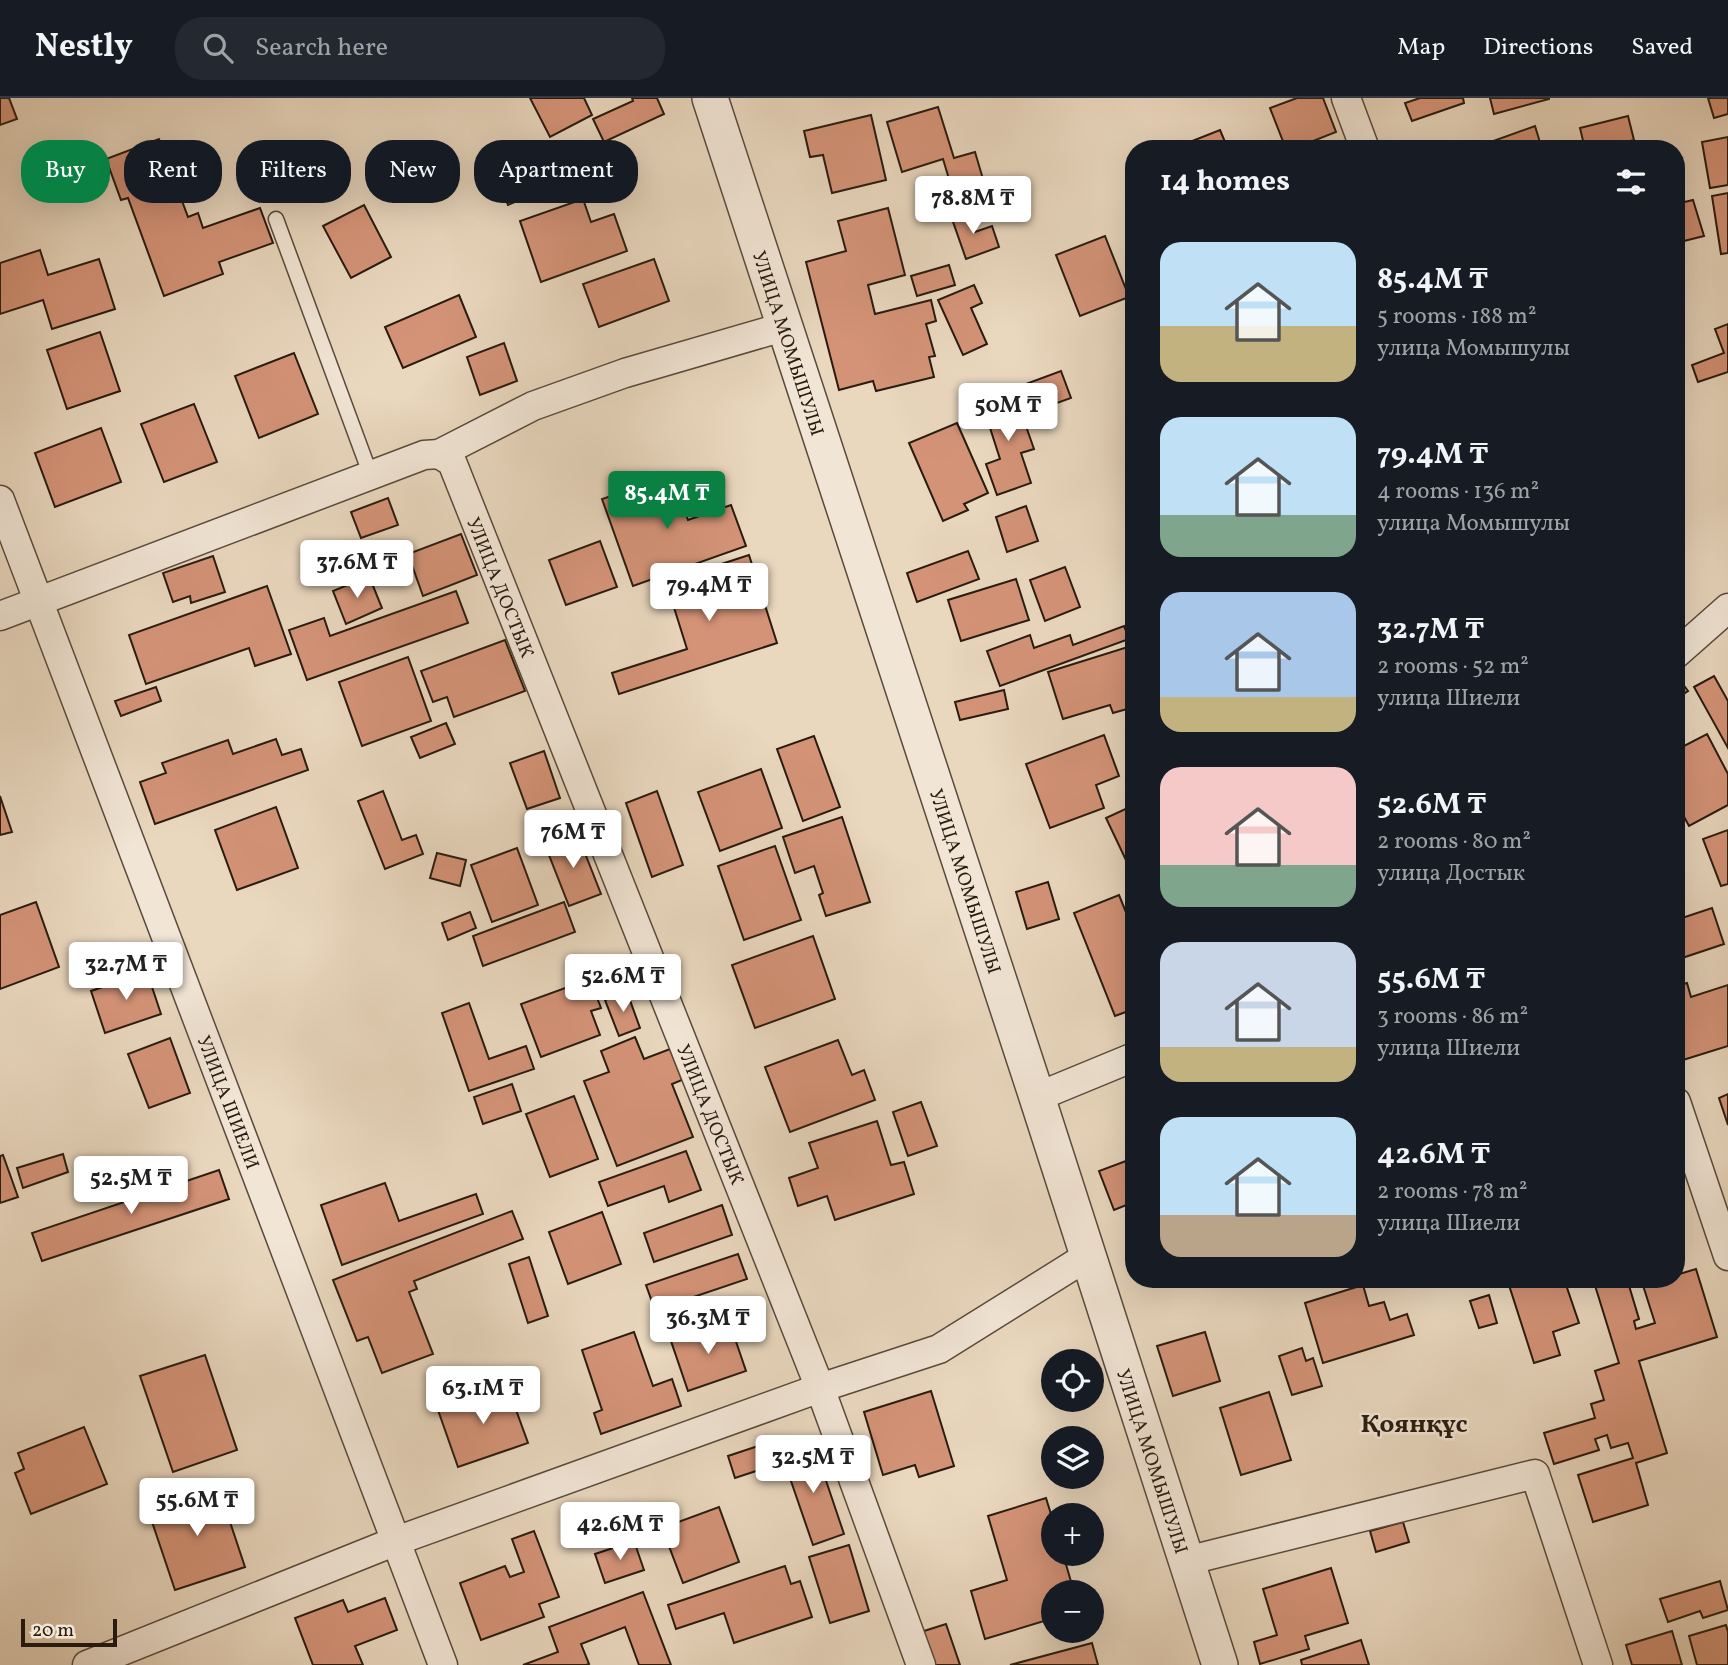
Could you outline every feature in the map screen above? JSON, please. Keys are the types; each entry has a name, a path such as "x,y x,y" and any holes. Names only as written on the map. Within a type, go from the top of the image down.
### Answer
{"street":[{"name":"УЛИЦА МОМЫШУЛЫ","path":"710,98 1220,1665"},
{"path":"1346,98 1361,140"},
{"path":"0,616 424,455 439,454 533,406 625,373 783,327"},
{"name":"УЛИЦА ДОСТЫК","path":"439,454 452,462 820,1388 921,1665"},
{"name":"УЛИЦА ШИЕЛИ","path":"0,500 443,1665"},
{"path":"1685,646 1728,608"},
{"path":"1037,1097 1125,1062"},
{"path":"1685,1129 1728,1256"},
{"path":"87,1665 396,1541 820,1388 939,1349 1088,1256"},
{"path":"1186,1561 1535,1474 1598,1665"}],"lane":[{"path":"276,219 371,476"}],"building":[{"path":"0,98 9,98 17,119 0,125"},
{"path":"530,98 584,98 592,115 550,137"},
{"path":"632,98 657,98 664,114 603,140 593,119 633,101"},
{"path":"1297,98 1323,98 1336,132 1316,140 1282,140 1270,108"},
{"path":"1420,98 1463,98 1464,103 1412,121 1405,103"},
{"path":"1490,98 1549,98 1549,99 1494,114"},
{"path":"1708,98 1728,98 1728,114 1714,118"},
{"path":"938,107 954,158 975,152 983,179 952,189 943,159 902,172 887,122"},
{"path":"871,115 886,180 832,193 823,155 810,157 804,131"},
{"path":"1628,116 1634,140 1583,140 1580,128"},
{"path":"1535,126 1539,140 1496,140"},
{"path":"1220,130 1224,140 1195,140"},
{"path":"1728,137 1728,185 1710,188 1702,142"},
{"path":"124,152 124,199 121,200 110,170 110,157"},
{"path":"1728,193 1728,253 1721,254 1712,196"},
{"path":"1693,200 1704,236 1685,241 1685,202"},
{"path":"130,203 183,203 188,217 198,213 203,228 260,208 273,243 219,262 223,274 164,296"},
{"path":"572,203 584,203 591,222 614,214 627,251 541,282 520,221"},
{"path":"364,205 391,257 351,278 323,226"},
{"path":"888,208 905,275 868,285 875,314 931,300 936,321 926,324 935,356 929,357 934,377 876,391 873,381 839,390 806,262 846,251 838,221"},
{"path":"967,210 975,232 992,226 999,247 966,259 951,216"},
{"path":"1105,236 1125,287 1125,299 1080,316 1056,255"},
{"path":"40,250 48,275 99,259 115,309 52,329 43,300 0,314 0,263"},
{"path":"654,259 669,301 599,327 583,284"},
{"path":"949,265 955,285 917,296 911,276"},
{"path":"974,285 982,303 971,308 987,344 963,355 938,300"},
{"path":"459,295 476,337 403,368 385,327"},
{"path":"1728,324 1728,372 1698,382 1692,365 1724,353 1715,329"},
{"path":"100,332 120,391 67,409 47,350"},
{"path":"504,343 517,381 480,395 467,357"},
{"path":"294,353 318,414 259,438 235,376"},
{"path":"1061,371 1071,398 1032,412 1023,385"},
{"path":"1014,392 1034,449 1021,453 1031,483 997,495 986,464 1000,459 982,403"},
{"path":"194,404 217,462 164,482 141,424"},
{"path":"957,423 988,493 964,504 968,510 943,521 909,443"},
{"path":"101,428 121,482 55,507 35,453"},
{"path":"672,475 688,520 731,505 746,546 633,586 602,499"},
{"path":"388,498 398,525 361,538 351,512"},
{"path":"1026,506 1038,541 1007,552 996,517"},
{"path":"461,534 477,575 423,596 408,554"},
{"path":"600,541 617,587 566,605 549,560"},
{"path":"968,551 979,579 917,602 907,573"},
{"path":"749,555 777,643 619,694 612,673 687,649 666,582"},
{"path":"213,556 225,592 191,603 190,596 173,602 163,573"},
{"path":"1065,567 1080,607 1045,621 1030,580"},
{"path":"369,576 382,608 346,624 333,591"},
{"path":"1016,579 1029,620 961,641 948,600"},
{"path":"267,586 291,654 255,666 249,648 146,684 129,635"},
{"path":"456,591 468,623 307,680 289,630 324,618 330,636"},
{"path":"1124,626 1125,629 1125,640 1000,686 987,651 1030,635 1034,648 1070,635 1073,645"},
{"path":"505,640 525,691 454,717 447,697 433,702 421,671"},
{"path":"1125,648 1125,710 1113,713 1110,705 1063,719 1048,672"},
{"path":"408,657 431,721 362,746 339,682"},
{"path":"1714,676 1728,701 1728,748 1694,687"},
{"path":"156,687 161,701 121,716 115,701"},
{"path":"1004,690 1008,709 960,720 955,702"},
{"path":"446,723 455,744 420,758 411,737"},
{"path":"1707,734 1728,774 1728,805 1689,826 1685,819 1685,745"},
{"path":"1104,735 1119,776 1096,785 1104,808 1050,828 1026,764"},
{"path":"814,736 840,807 803,821 777,749"},
{"path":"276,739 282,755 301,749 308,770 155,824 140,782 166,773 162,763 228,740 233,754"},
{"path":"544,751 560,798 527,809 510,763"},
{"path":"761,769 782,828 720,851 698,792"},
{"path":"383,791 402,840 416,835 423,854 385,869 358,801"},
{"path":"657,791 683,865 652,877 626,803"},
{"path":"0,796 12,832 0,835"},
{"path":"276,807 298,868 237,890 215,830"},
{"path":"1125,809 1125,858 1106,818"},
{"path":"842,817 870,902 826,916 819,895 823,893 814,866 795,873 783,837"},
{"path":"1728,830 1728,884 1721,886 1703,839"},
{"path":"577,833 601,894 569,906 545,845"},
{"path":"775,846 801,920 744,940 718,866"},
{"path":"517,848 538,905 492,922 471,865"},
{"path":"437,853 466,860 460,886 430,878"},
{"path":"1048,882 1059,919 1027,929 1016,892"},
{"path":"1119,895 1125,910 1125,1012 1115,1016 1074,913"},
{"path":"36,902 59,967 0,989 0,915"},
{"path":"564,902 575,932 483,966 473,936"},
{"path":"1712,908 1724,944 1685,957 1685,917"},
{"path":"470,912 476,928 448,940 442,923"},
{"path":"813,936 835,999 755,1028 732,965"},
{"path":"147,972 161,1014 105,1033 91,991"},
{"path":"590,979 601,1008 591,1011 600,1035 541,1057 521,1004"},
{"path":"1685,984 1691,997 1728,985 1728,1046 1685,1059"},
{"path":"627,992 640,1028 619,1036 605,1000"},
{"path":"469,1003 489,1059 526,1046 534,1069 469,1091 442,1013"},
{"path":"635,1037 644,1059 670,1049 682,1080 672,1084 693,1137 617,1166 584,1081 609,1072 601,1051"},
{"path":"170,1038 190,1093 149,1108 128,1054"},
{"path":"838,1040 852,1075 864,1070 875,1100 790,1132 765,1067"},
{"path":"512,1084 521,1111 483,1124 474,1097"},
{"path":"1728,1094 1728,1125 1719,1098"},
{"path":"574,1096 598,1159 550,1177 526,1114"},
{"path":"921,1102 937,1146 908,1156 893,1112"},
{"path":"877,1121 891,1165 904,1162 914,1194 835,1220 827,1196 798,1206 789,1178 818,1168 809,1143"},
{"path":"686,1151 701,1190 669,1202 664,1186 608,1206 599,1182"},
{"path":"63,1154 68,1172 23,1188 17,1168"},
{"path":"3,1155 18,1197 0,1203 0,1156"},
{"path":"1125,1161 1125,1206 1114,1210 1099,1171"},
{"path":"219,1170 229,1199 42,1261 32,1233"},
{"path":"385,1183 399,1221 476,1194 483,1214 342,1265 321,1205"},
{"path":"722,1205 732,1235 654,1262 644,1233"},
{"path":"512,1211 523,1239 414,1281 417,1289 409,1292 433,1354 382,1373 368,1337 357,1341 333,1280"},
{"path":"602,1212 621,1264 568,1284 549,1232"},
{"path":"738,1254 747,1279 655,1310 646,1285"},
{"path":"529,1257 548,1316 528,1323 509,1264"},
{"path":"1696,1269 1717,1337 1639,1361 1667,1453 1636,1463 1648,1505 1593,1522 1578,1475 1633,1458 1628,1443 1611,1448 1607,1435 1595,1439 1599,1450 1554,1464 1544,1433 1595,1418 1591,1404 1604,1400 1595,1371 1619,1363 1596,1288 1630,1288 1639,1319 1634,1321 1636,1329 1655,1323 1644,1288 1685,1288 1685,1272"},
{"path":"1353,1288 1364,1288 1369,1306 1384,1302 1390,1320 1407,1314 1414,1335 1323,1363 1305,1303"},
{"path":"1510,1288 1567,1288 1579,1323 1553,1332 1560,1355 1534,1363"},
{"path":"1489,1295 1497,1323 1479,1328 1470,1301"},
{"path":"729,1321 746,1371 688,1391 671,1341"},
{"path":"634,1332 653,1386 672,1379 681,1406 601,1434 594,1413 602,1410 582,1350"},
{"path":"1205,1332 1220,1381 1173,1396 1157,1346"},
{"path":"1302,1348 1306,1361 1313,1358 1322,1386 1292,1395 1279,1356"},
{"path":"205,1355 237,1450 173,1472 140,1376"},
{"path":"507,1385 528,1443 458,1467 438,1410"},
{"path":"931,1391 954,1466 919,1477 915,1465 883,1475 864,1412"},
{"path":"1269,1392 1291,1460 1241,1475 1220,1408"},
{"path":"84,1427 107,1484 31,1514 15,1473 24,1469 18,1453"},
{"path":"814,1445 844,1534 813,1545 782,1455"},
{"path":"758,1446 765,1468 735,1478 728,1456"},
{"path":"218,1486 245,1567 175,1590 148,1510"},
{"path":"1046,1498 1048,1503 1041,1503 1041,1566 1066,1566 1071,1580 1041,1580 1041,1622 985,1639 971,1591 1007,1580 988,1516"},
{"path":"719,1507 739,1562 683,1583 662,1528"},
{"path":"1403,1522 1409,1542 1376,1552 1370,1531"},
{"path":"534,1531 559,1597 539,1604 544,1617 481,1640 460,1583 505,1566 510,1577 524,1572 512,1539"},
{"path":"634,1541 644,1570 605,1583 595,1554"},
{"path":"849,1545 869,1611 830,1623 809,1557"},
{"path":"785,1566 791,1584 800,1581 812,1617 734,1643 724,1613 676,1629 668,1605"},
{"path":"1331,1568 1348,1623 1305,1636 1309,1649 1260,1664 1254,1642 1277,1635 1263,1589"},
{"path":"1720,1581 1728,1610 1703,1618 1700,1611 1668,1622 1660,1599"},
{"path":"643,1592 671,1665 639,1665 625,1627 581,1644 589,1664 523,1665 558,1652 549,1627"},
{"path":"385,1598 397,1630 355,1646 363,1665 313,1665 295,1618 343,1600 348,1612"},
{"path":"946,1624 960,1665 933,1665 921,1632"},
{"path":"1726,1625 1728,1665 1697,1665 1689,1636"},
{"path":"1672,1631 1682,1665 1632,1665 1626,1645"},
{"path":"1361,1640 1369,1665 1302,1665 1301,1660"},
{"path":"1092,1643 1098,1665 1010,1665"}],"district":[{"name":"Қоянқұс","path":"1414,1423"}]}
